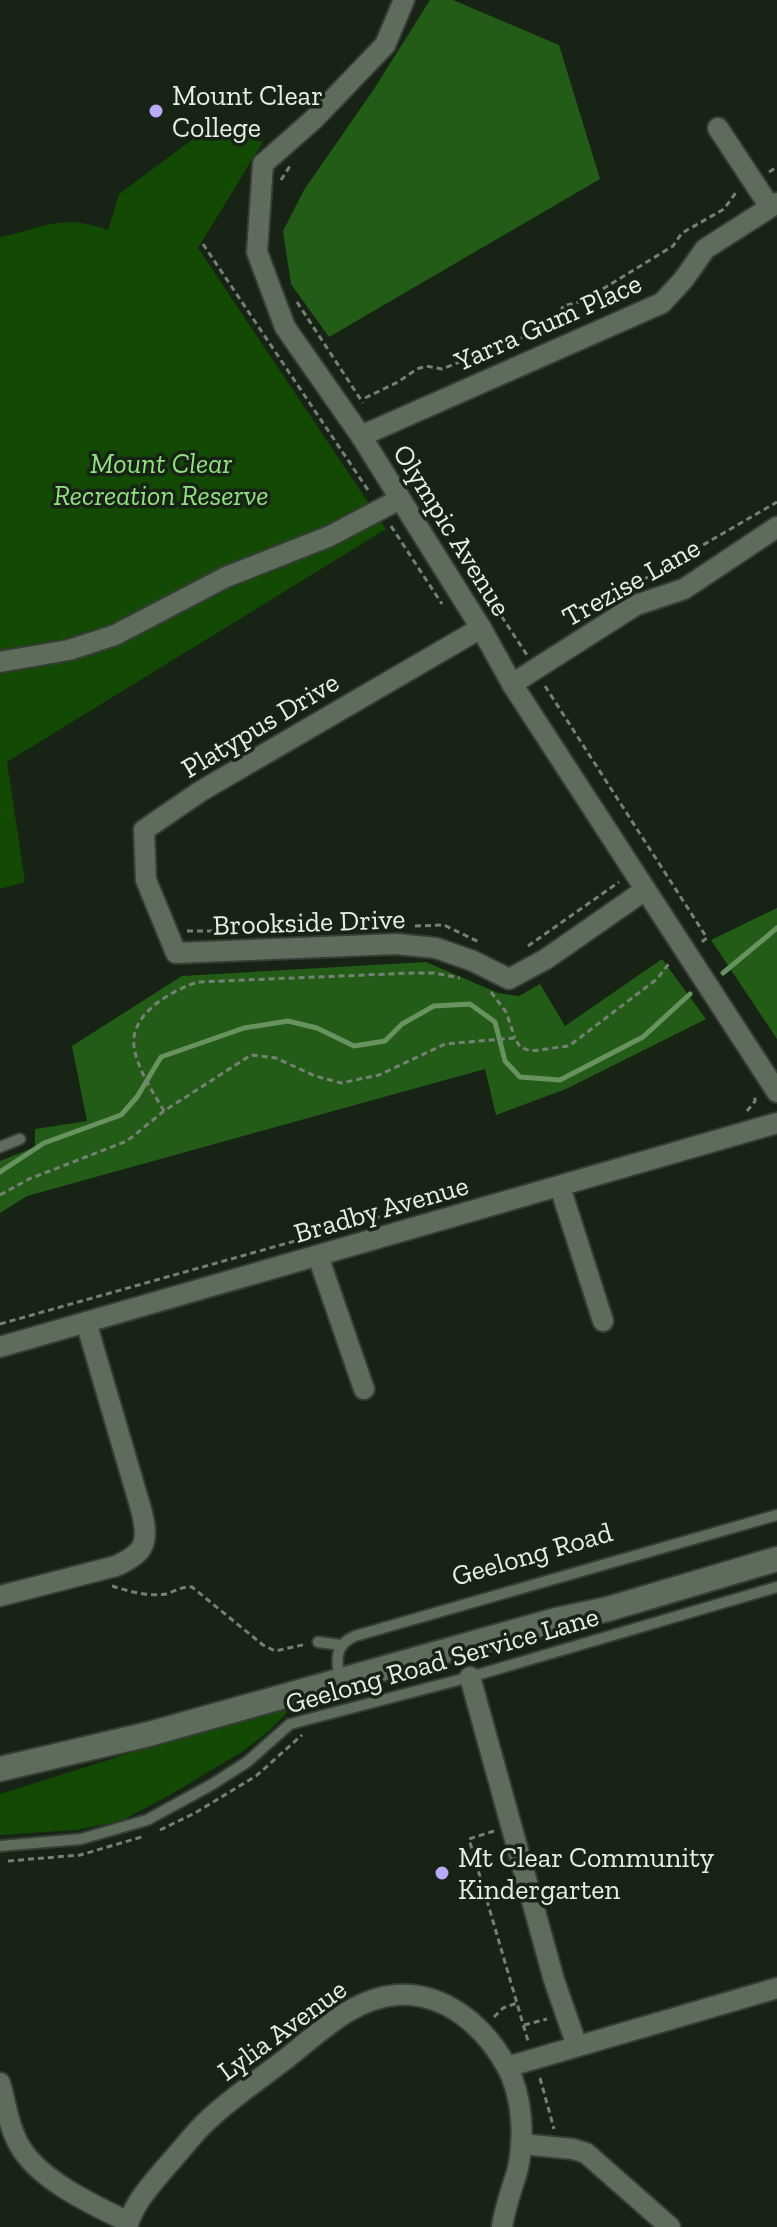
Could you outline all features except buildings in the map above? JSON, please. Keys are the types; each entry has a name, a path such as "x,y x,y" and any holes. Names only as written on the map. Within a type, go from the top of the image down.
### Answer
{"main road":[{"path":"556,1620 691,1570 777,1545"},
{"path":"0,1769 149,1734 556,1620 608,1609 777,1559"},
{"path":"0,1785 149,1734"}],"street":[{"name":"Olympic Avenue","path":"404,0 385,45 314,119 263,164 257,252 285,327 361,436 408,492 512,684 777,1092"},
{"path":"718,128 774,205"},
{"name":"Yarra Gum Place","path":"361,436 662,303 705,249 774,205"},
{"path":"0,662 69,650 115,635 226,577 330,536 408,492"},
{"name":"Trezise Lane","path":"512,684 537,674 636,605 684,589 777,527"},
{"name":"Platypus Drive","path":"160,914 146,880 144,830 201,791 481,628"},
{"name":"Brookside Drive","path":"160,914 176,953 396,944 436,948 473,961 509,979 546,959 645,890"},
{"name":"Bradby Avenue","path":"0,1347 777,1123"},
{"path":"560,1187 603,1321"},
{"path":"318,1256 364,1389"},
{"path":"0,1596 132,1559 144,1547 146,1530 86,1322"},
{"path":"470,1677 554,1980 577,2046"},
{"path":"507,2067 777,1988"},
{"name":"Lylia Avenue","path":"129,2219 195,2133 217,2112 336,2020 369,2001 411,1995 442,2003 462,2014 482,2031 507,2067 517,2096 521,2144 502,2227"},
{"path":"0,2083 19,2144 32,2162 75,2194 129,2219"},
{"path":"521,2144 573,2149 591,2156 670,2227"}],"lane":[{"path":"0,1147 20,1139"},
{"name":"Geelong Road","path":"341,1645 363,1633 777,1515"},
{"name":"Geelong Road Service Lane","path":"0,1846 81,1839 147,1820 247,1762 290,1724 470,1677 777,1587"},
{"path":"318,1642 341,1645 336,1660 340,1681"}],"path":[{"path":"280,180 291,165"},
{"path":"365,398 417,369 426,366 442,369 546,328 558,319 563,306 583,301 673,246 682,233 724,209 733,193 739,190"},
{"path":"203,244 334,438"},
{"path":"295,299 368,411"},
{"path":"408,492 537,674 707,938 698,944"},
{"path":"627,589 777,502"},
{"path":"483,987 501,1002 520,1047 530,1051 569,1046 657,979 672,959"},
{"path":"164,1111 139,1065 134,1037 144,1017 177,988 198,982 412,973 460,978"},
{"path":"0,1195 29,1179 127,1141 164,1111 251,1055 276,1058 315,1076 341,1083 379,1075 445,1044 515,1038"},
{"path":"735,1115 749,1111 755,1101 755,1090"},
{"path":"0,1324 311,1236"},
{"path":"96,1571 98,1579 130,1592 164,1594 186,1586 192,1587 263,1645 275,1651 318,1642"},
{"path":"0,1861 80,1855 150,1835 195,1813 256,1776 309,1732"},
{"path":"496,1830 469,1839 555,2127 552,2147"}],"green space":[{"path":"430,0 453,0 559,45 600,179 329,337 291,284 283,231 304,190 374,89"},
{"name":"Mount Clear Recreation Reserve","path":"208,128 263,142 198,248 386,529 7,762 25,882 0,889 0,237 65,222 108,230 119,194"},
{"path":"777,908 777,1039 711,940"},
{"path":"662,959 706,1019 566,1089 496,1115 485,1069 27,1196 0,1213 0,1161 35,1147 35,1129 87,1121 72,1046 182,976 426,962 498,993 519,996 540,984 565,1026"},
{"path":"299,1700 268,1732 240,1753 121,1821 76,1830 0,1835 0,1794"}],"waterway":[{"path":"723,973 777,928"},
{"path":"0,1172 44,1143 121,1115 137,1097 161,1057 244,1028 288,1021 317,1028 354,1046 385,1041 402,1024 434,1006 470,1004 495,1022 505,1061 520,1077 560,1080 643,1037 690,994"}],"place":[{"name":"Mount Clear College","path":"156,111"},
{"name":"Mt Clear Community Kindergarten","path":"442,1873"}]}
